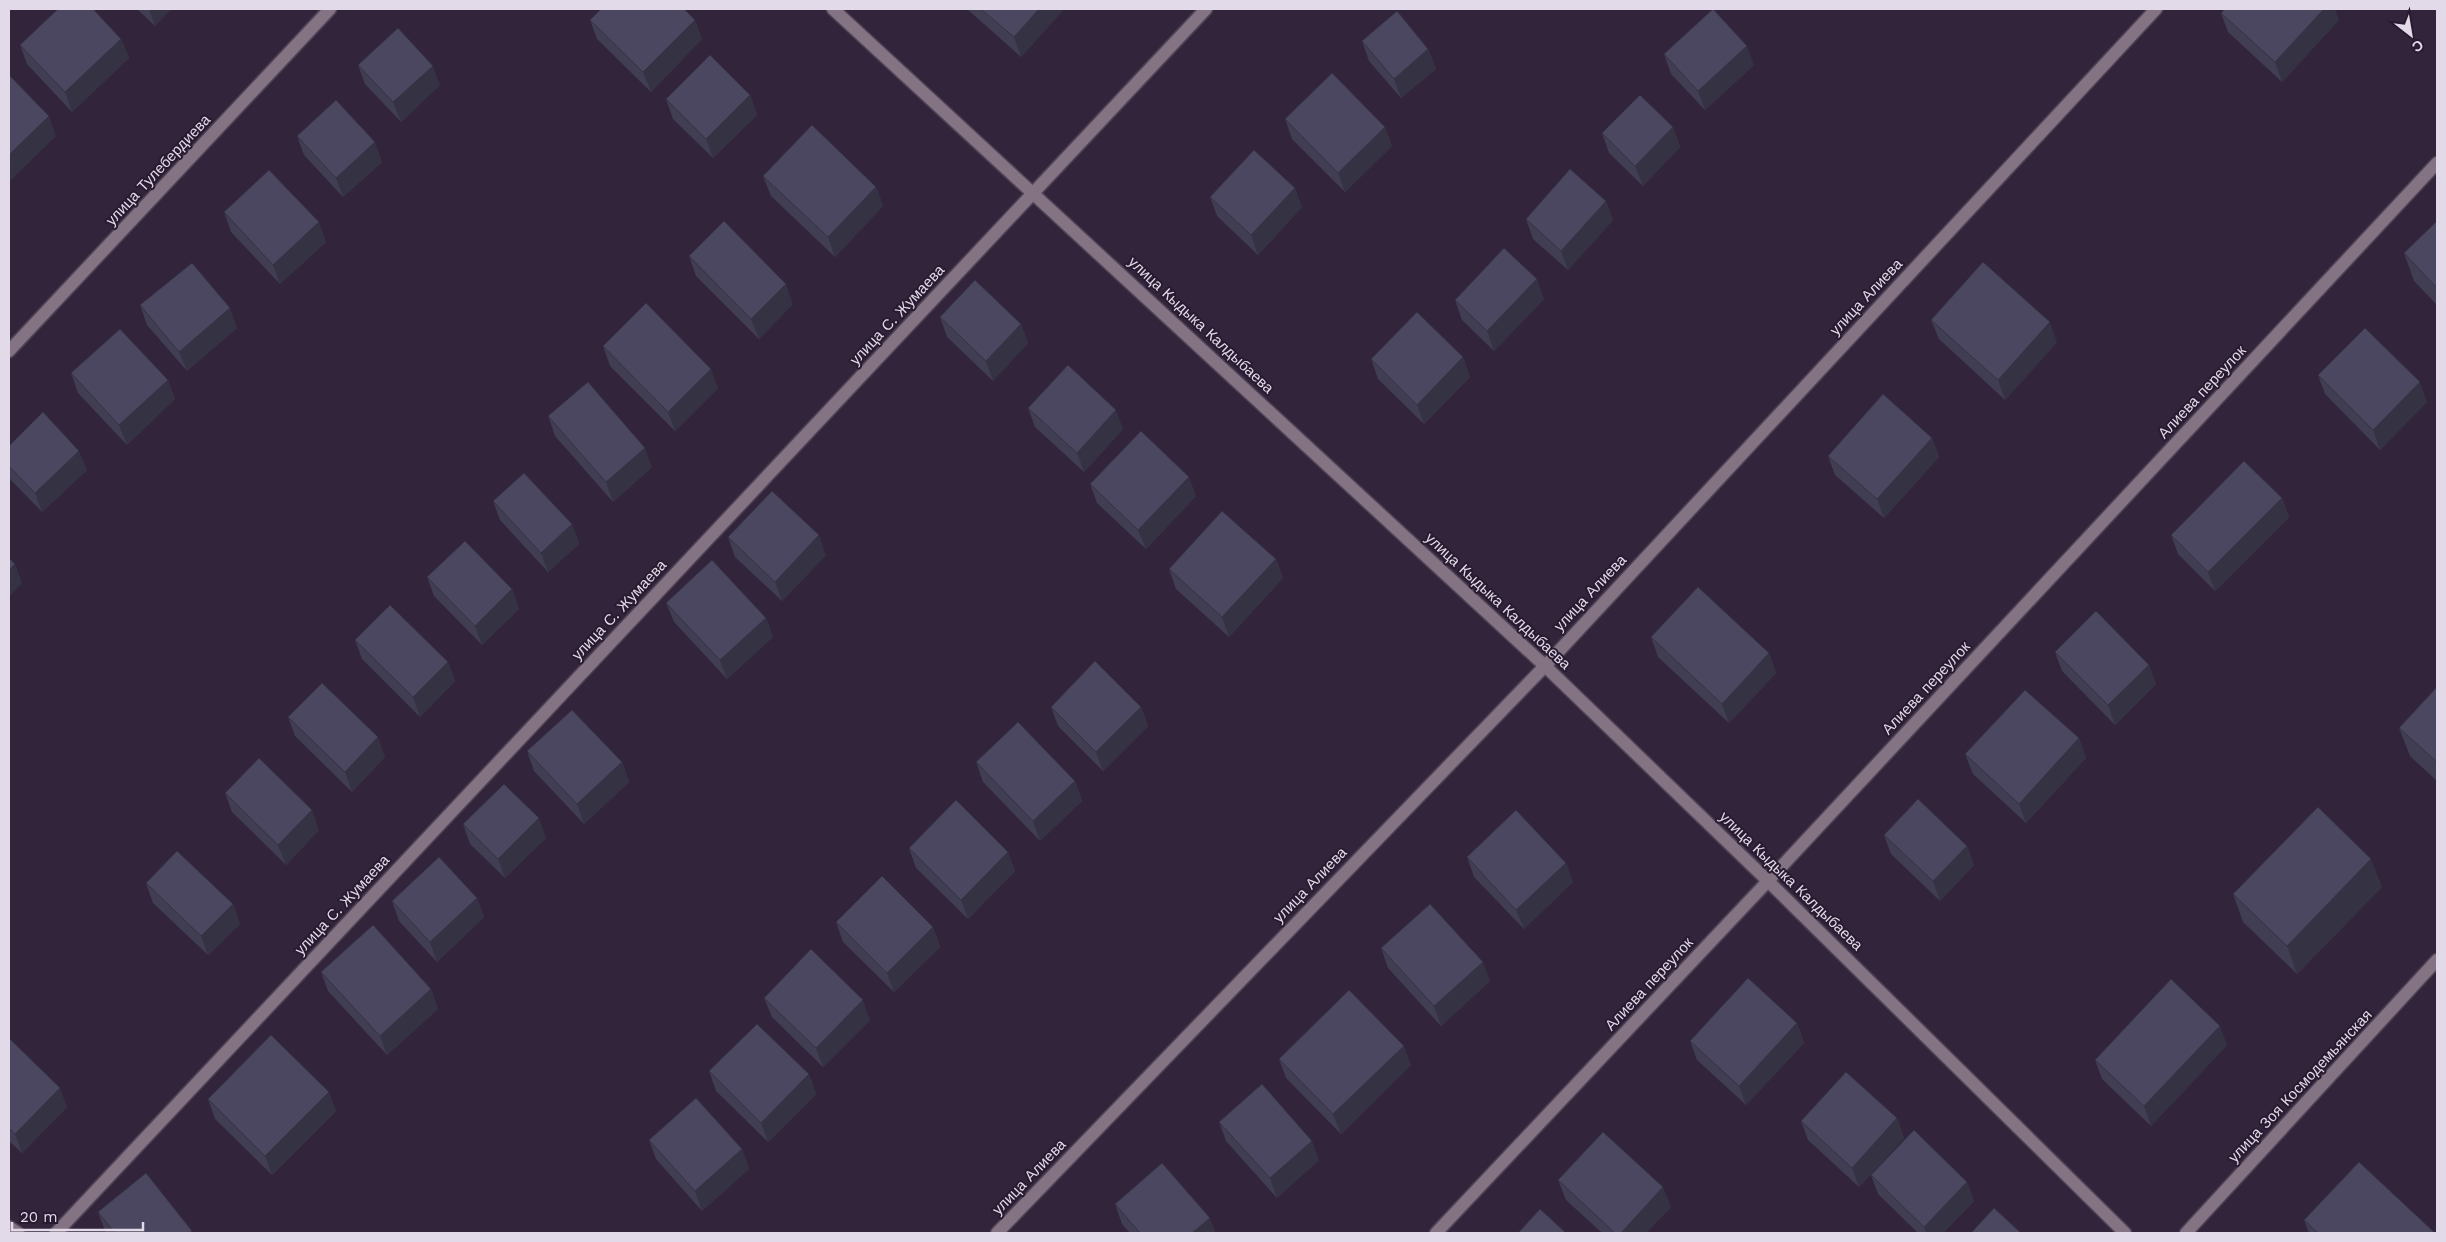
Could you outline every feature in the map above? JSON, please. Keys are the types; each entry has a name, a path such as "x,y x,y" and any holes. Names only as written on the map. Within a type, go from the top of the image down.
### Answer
{"street":[{"name":"улица Тулебердиева","path":"9,351 330,9"},
{"name":"улица Кыдыка Калдыбаева","path":"833,9 1545,666 1768,881 2125,1233"},
{"name":"улица С. Жумаева","path":"56,1233 1206,9"},
{"name":"улица Алиева","path":"997,1233 1545,666 2156,9"},
{"name":"Алиева переулок","path":"1436,1233 1768,881 2437,163"},
{"name":"улица Зоя Космодемьянская","path":"2186,1233 2437,960"},
{"path":"9,1227 18,1233"}],"building":[{"path":"58,9 93,9 121,39 65,92 20,45"},
{"path":"601,9 684,9 695,20 643,72 590,20"},
{"path":"981,9 1039,9 1014,37"},
{"path":"1713,9 1747,46 1698,91 1664,54"},
{"path":"2225,9 2324,9 2275,62 2221,13"},
{"path":"1397,11 1428,49 1394,79 1362,41"},
{"path":"398,28 433,66 393,102 358,65"},
{"path":"710,55 750,95 706,139 666,99"},
{"path":"1332,73 1385,127 1338,173 1285,119"},
{"path":"9,75 49,116 9,155"},
{"path":"1640,95 1673,127 1635,166 1602,133"},
{"path":"336,100 375,142 336,178 297,136"},
{"path":"812,125 876,187 828,237 763,176"},
{"path":"1254,150 1295,188 1251,235 1210,197"},
{"path":"1570,169 1606,201 1561,251 1526,219"},
{"path":"269,170 319,222 273,265 224,212"},
{"path":"724,221 786,284 751,319 689,256"},
{"path":"2437,221 2437,288 2404,253"},
{"path":"1504,248 1537,279 1487,331 1455,300"},
{"path":"1983,262 2050,322 1998,380 1931,320"},
{"path":"192,263 230,308 179,352 140,305"},
{"path":"975,280 1021,324 986,361 940,317"},
{"path":"646,303 711,369 668,412 603,346"},
{"path":"1417,312 1463,357 1417,405 1371,359"},
{"path":"2365,328 2420,382 2373,430 2318,375"},
{"path":"120,329 168,380 119,425 71,373"},
{"path":"1068,365 1116,410 1077,453 1028,408"},
{"path":"588,382 645,448 606,482 548,416"},
{"path":"1883,394 1932,438 1877,499 1828,456"},
{"path":"43,412 79,451 35,493 9,466 9,446"},
{"path":"1141,431 1189,477 1138,530 1090,484"},
{"path":"2244,461 2282,498 2208,572 2171,535"},
{"path":"524,473 572,524 541,553 493,501"},
{"path":"772,491 819,535 775,582 728,537"},
{"path":"1222,511 1276,559 1222,617 1169,569"},
{"path":"465,541 512,589 475,626 427,577"},
{"path":"9,558 15,564 9,570"},
{"path":"712,560 766,618 720,660 666,603"},
{"path":"1698,587 1769,653 1722,704 1651,637"},
{"path":"390,605 448,662 413,697 355,640"},
{"path":"2096,611 2149,665 2108,705 2055,652"},
{"path":"1095,661 1141,707 1096,752 1051,707"},
{"path":"322,683 378,737 345,772 288,717"},
{"path":"2437,687 2437,762 2399,728"},
{"path":"2025,690 2079,738 2019,804 1965,754"},
{"path":"572,710 622,762 577,804 527,751"},
{"path":"1018,722 1075,781 1033,821 976,762"},
{"path":"259,758 312,810 278,845 225,793"},
{"path":"504,784 539,818 498,859 463,824"},
{"path":"1918,799 1967,846 1933,881 1884,835"},
{"path":"956,800 1008,852 961,900 909,848"},
{"path":"2318,807 2371,859 2287,946 2233,894"},
{"path":"1516,810 1566,863 1516,910 1467,857"},
{"path":"177,851 233,904 201,936 146,883"},
{"path":"439,857 477,898 430,942 392,901"},
{"path":"882,876 933,927 887,973 836,922"},
{"path":"1430,904 1483,962 1434,1006 1381,948"},
{"path":"373,925 431,989 380,1036 321,972"},
{"path":"811,949 863,1000 816,1048 764,998"},
{"path":"1748,978 1797,1023 1739,1086 1690,1041"},
{"path":"2171,979 2220,1026 2144,1106 2095,1060"},
{"path":"1349,990 1404,1046 1333,1114 1279,1059"},
{"path":"757,1024 809,1074 761,1123 709,1071"},
{"path":"271,1035 329,1092 265,1156 208,1099"},
{"path":"9,1038 60,1088 15,1134 9,1128"},
{"path":"1846,1072 1897,1118 1852,1168 1801,1121"},
{"path":"1262,1084 1312,1141 1270,1178 1219,1122"},
{"path":"696,1098 742,1149 695,1191 649,1140"},
{"path":"1914,1130 1967,1182 1924,1227 1871,1175"},
{"path":"1603,1132 1663,1187 1621,1233 1615,1233 1558,1180"},
{"path":"2359,1162 2435,1233 2318,1233 2304,1220"},
{"path":"1162,1163 1210,1218 1192,1233 1140,1233 1115,1204"},
{"path":"146,1173 192,1231 189,1233 115,1233 98,1212"},
{"path":"1994,1208 2021,1233 1971,1233"},
{"path":"1540,1209 1566,1233 1518,1233"}]}
